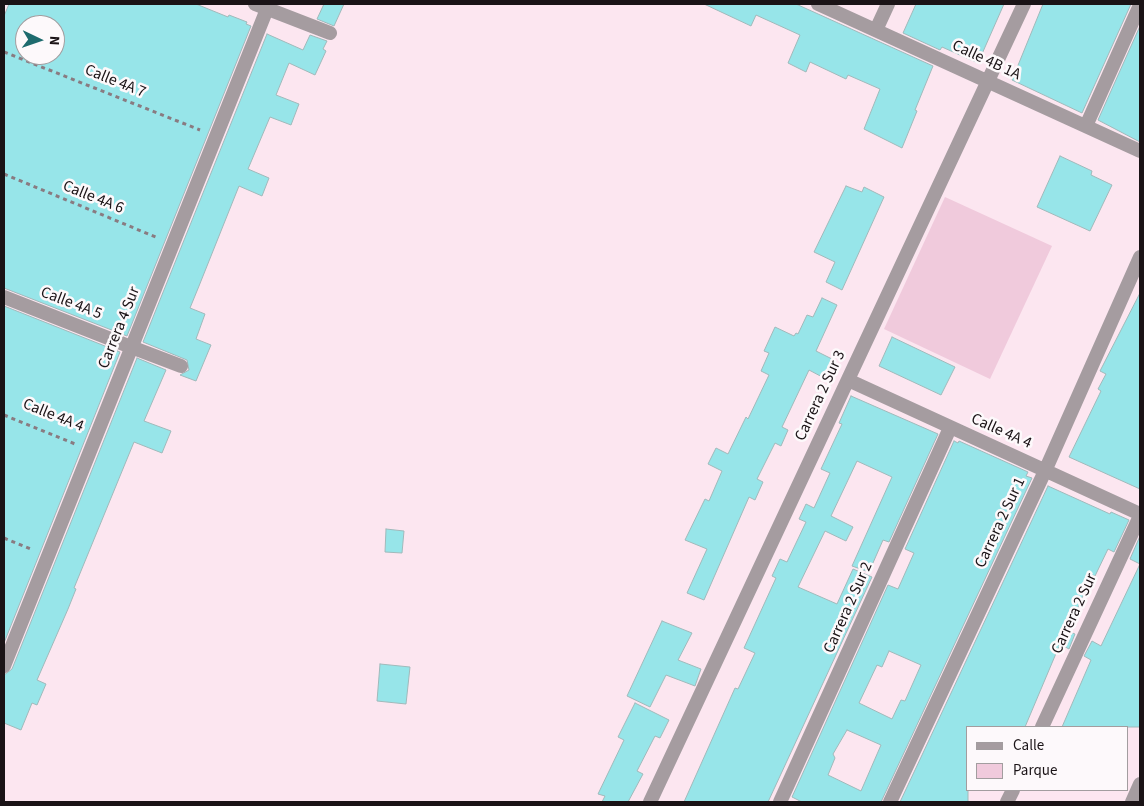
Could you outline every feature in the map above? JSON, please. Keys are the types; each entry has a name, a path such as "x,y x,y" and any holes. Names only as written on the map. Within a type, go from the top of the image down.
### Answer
{"street":[{"name":"Calle 4B 1A","path":"818,4 1140,151"},
{"path":"876,30 888,4"},
{"name":"Carrera 2 Sur 3","path":"650,802 1024,4"},
{"path":"263,5 330,33"},
{"name":"Carrera 4 Sur","path":"4,666 216,136 263,5"},
{"path":"1086,126 1140,6"},
{"name":"Carrera 2 Sur 1","path":"890,802 1044,471 1140,257"},
{"name":"Calle 4A 5","path":"4,297 181,366"},
{"name":"Calle 4A 4","path":"848,380 1140,515"},
{"name":"Carrera 2 Sur 2","path":"780,802 950,428"},
{"name":"Carrera 2 Sur","path":"1042,726 1140,515"},
{"path":"1132,802 1140,784"}],"path":[{"name":"Calle 4A 7","path":"4,52 216,136"},
{"name":"Calle 4A 6","path":"4,174 173,244"},
{"name":"Calle 4A 4","path":"4,415 90,450"},
{"path":"4,538 47,556"}],"green space":[{"path":"945,197 1052,246 990,379 884,329"}],"building":[{"path":"9,4 196,4 228,17 229,15 247,22 246,24 251,26 127,336 4,288 4,16"},
{"path":"324,4 344,4 334,26 317,19"},
{"path":"704,4 796,4 933,66 902,148 864,129 880,89 848,75 846,79 810,62 806,72 788,63 800,35 756,15 751,26"},
{"path":"916,4 1004,4 978,63 942,47 940,50 903,33"},
{"path":"1043,4 1131,4 1082,113 1012,80"},
{"path":"1140,26 1140,142 1098,120"},
{"path":"267,34 303,50 310,35 327,41 323,49 326,51 315,75 289,63 276,95 299,104 291,125 270,117 248,169 269,178 262,196 239,186 190,308 205,314 196,339 211,345 196,381 180,375 189,370 187,360 143,342"},
{"path":"1060,156 1092,171 1091,175 1112,185 1090,231 1037,207"},
{"path":"846,186 862,192 864,187 884,197 842,290 826,282 835,262 814,252"},
{"path":"1140,293 1140,489 1069,457 1101,391 1098,389 1106,374 1100,371"},
{"path":"822,298 837,305 816,351 834,360 826,379 809,370 782,427 788,430 781,446 775,443 757,479 763,482 755,500 749,497 704,600 687,593 707,549 685,540 705,499 709,501 722,471 708,464 716,448 728,454 746,417 748,419 769,375 761,371 769,353 764,351 775,327 794,336 796,333 798,334 807,315 813,317"},
{"path":"4,306 120,352 4,643"},
{"path":"892,337 955,367 941,395 879,366"},
{"path":"137,358 166,370 144,421 171,431 162,453 134,442 74,588 76,589 68,609 37,680 46,684 37,705 32,703 21,730 4,723 4,675 12,669"},
{"path":"851,396 938,434 889,542 883,540 869,572 852,566 892,477 857,461 831,516 853,527 846,541 825,531 798,587 837,604 853,569 872,577 768,802 684,802 735,688 738,689 755,653 744,648 776,578 772,576 780,559 787,562 806,522 799,519 806,504 814,508 830,473 821,469 842,424 839,423"},
{"path":"954,441 958,443 959,441 1028,472 1026,476 1032,478 881,802 802,802 792,797 888,585 898,589 914,553 905,549","holes":["889,651 921,665 905,701 901,700 892,719 859,703 877,665 882,667","847,730 881,745 861,791 828,775 835,758 833,754"]},
{"path":"1048,486 1110,514 1111,512 1129,520 1114,552 1108,549 1095,576 1092,575 1069,628 1071,629 1070,632 1075,634 1069,649 1060,644 1025,726 966,726 966,791 968,791 968,802 900,802"},
{"path":"386,529 404,531 402,553 385,552"},
{"path":"1140,536 1140,564 1130,559"},
{"path":"1140,564 1140,727 1062,726 1091,660 1084,656 1092,641 1101,646"},
{"path":"662,621 692,633 678,660 701,669 695,686 666,675 650,707 627,696"},
{"path":"380,664 410,667 406,704 377,701"},
{"path":"635,703 669,720 660,738 655,736 637,771 643,774 628,802 602,802 605,796 598,794 624,740 618,737"}]}
